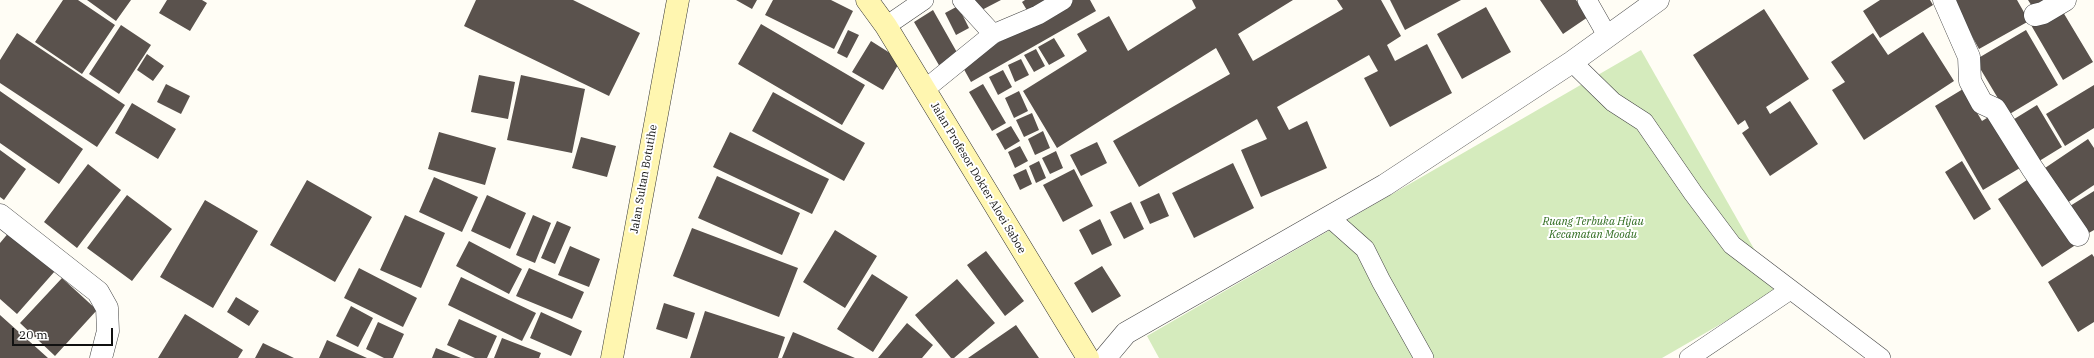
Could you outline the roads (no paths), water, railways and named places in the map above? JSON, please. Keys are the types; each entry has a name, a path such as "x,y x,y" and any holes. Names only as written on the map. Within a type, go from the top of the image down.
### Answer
{"street":[{"name":"Jalan Sultan Botutihe","path":"612,358 678,0"},
{"name":"Jalan Profesor Dokter Aloei Saboe","path":"867,0 886,26 1088,358"},
{"path":"1105,358 1126,333 1385,185 1572,62 1658,0"},
{"path":"1944,0 1969,57 1970,81 1982,103 1995,109 2032,168 2078,235"},
{"path":"2035,15 2043,13 2065,0"},
{"path":"0,215 98,292 107,308 108,331 101,358"}],"lane":[{"path":"886,26 924,0"},
{"path":"962,0 993,34"},
{"path":"924,90 993,34 1038,15 1064,0"},
{"path":"1587,0 1608,37"},
{"path":"1572,62 1613,102 1644,122 1693,193 1732,245 1881,358"},
{"path":"1329,217 1365,249 1380,281 1424,358"},
{"path":"1689,358 1790,290"}],"park label":[{"name":"Ruang Terbuka Hijau Kecamatan Moodu","path":"1593,228"}]}
